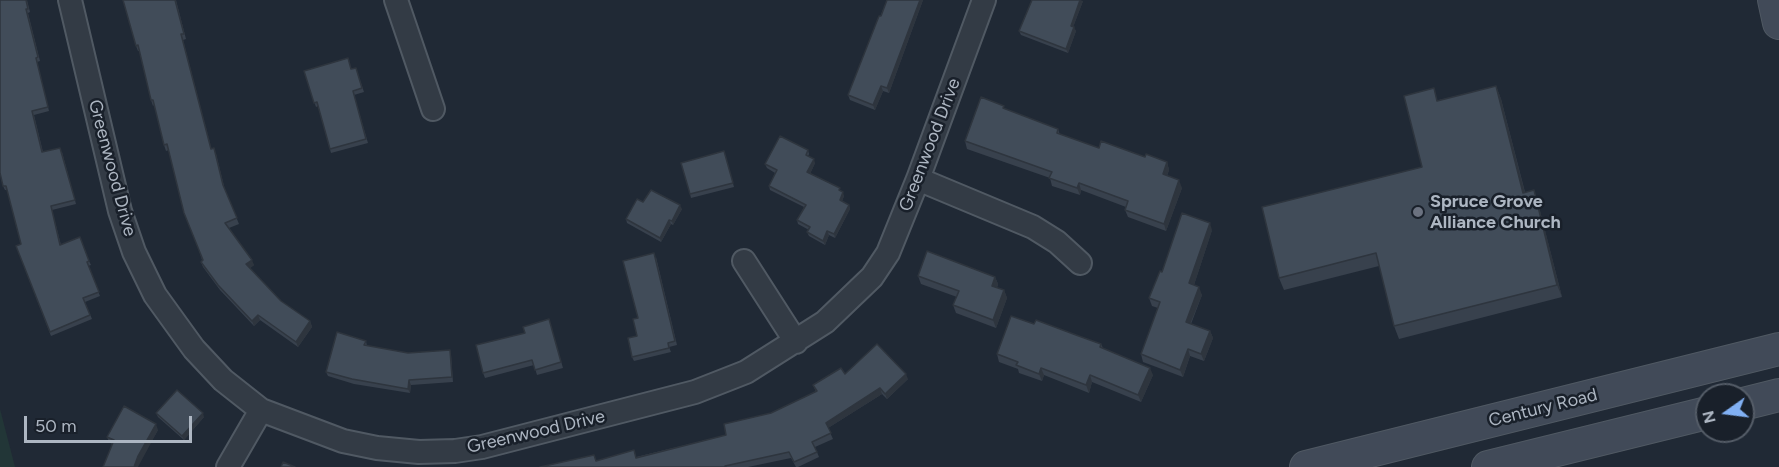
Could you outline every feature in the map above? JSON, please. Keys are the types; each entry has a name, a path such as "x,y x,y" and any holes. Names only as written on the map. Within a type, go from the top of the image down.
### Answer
{"main road":[{"path":"1774,0 1779,22"},
{"name":"Century Road","path":"1306,467 1779,349"},
{"path":"1755,401 1779,395"},
{"path":"1488,467 1695,416"}],"street":[{"name":"Greenwood Drive","path":"70,0 120,211 134,252 155,295 194,349 223,380 261,410 343,441 377,448 419,452 456,451 482,447 695,392 746,372 825,322 872,277 888,253 984,0"},
{"path":"396,0 432,109"},
{"path":"918,179 1033,227 1057,242 1080,263"},
{"path":"744,261 795,342"},
{"path":"228,467 261,410"}],"green space":[{"path":"0,409 15,467 0,467"}],"building":[{"path":"0,0 26,0 28,9 26,9 38,57 36,58 48,107 32,111 42,152 60,148 75,200 51,206 60,245 80,237 99,292 83,298 90,315 50,332 16,246 21,244 6,186 3,186 0,173"},
{"path":"123,0 175,0 184,34 181,34 211,149 214,148 223,185 237,218 225,223 252,260 246,264 281,301 310,321 296,342 258,315 252,321 218,285 201,262 203,260 184,213 167,144 164,145 138,45 136,46"},
{"path":"887,0 920,0 887,88 881,86 873,105 848,95"},
{"path":"1032,0 1080,0 1066,49 1019,31"},
{"path":"348,58 351,69 356,68 362,88 353,91 366,139 330,149 317,102 314,103 304,71"},
{"name":"Spruce Grove Alliance Church","path":"1496,86 1523,193 1534,190 1557,285 1394,326 1376,253 1279,278 1262,207 1422,167 1404,96 1434,88 1437,101"},
{"path":"981,97 1058,129 1057,133 1099,148 1101,141 1145,157 1146,154 1167,162 1163,174 1179,180 1164,224 1125,210 1128,201 1079,183 1077,188 1049,178 1052,172 965,141"},
{"path":"780,136 808,150 806,155 814,159 807,172 840,188 839,190 843,192 840,200 849,205 834,234 827,231 823,241 807,232 810,227 797,220 806,205 769,186 777,170 765,164"},
{"path":"724,151 733,183 690,194 681,163"},
{"path":"651,190 680,205 660,238 626,219 637,199 643,202"},
{"path":"1182,213 1210,223 1189,283 1199,287 1186,322 1210,331 1201,354 1188,349 1180,370 1141,354 1160,302 1149,298 1160,271 1162,272"},
{"path":"927,251 995,277 992,286 1004,290 993,320 953,305 959,291 918,276"},
{"path":"654,253 675,341 668,343 669,348 632,357 628,338 637,336 633,319 638,318 623,261"},
{"path":"1011,316 1034,324 1036,320 1101,344 1100,347 1150,368 1138,395 1090,375 1086,385 1041,368 1039,374 1016,365 1018,362 997,354"},
{"path":"549,319 561,362 535,370 532,360 483,373 476,345 525,333 523,327"},
{"path":"337,332 366,341 364,345 408,353 450,350 452,377 409,380 408,389 326,372"},
{"path":"877,344 906,374 885,394 880,388 826,423 831,433 812,442 817,452 794,462 789,452 726,467 540,467 594,455 596,461 634,450 636,458 726,435 724,424 771,413 817,391 813,385 841,368 845,374"},
{"path":"177,390 203,413 182,436 156,413"},
{"path":"124,406 156,424 134,467 103,467 114,440 107,437"},
{"path":"283,462 295,467 281,467"}],"place":[{"name":"Spruce Grove Alliance Church","path":"1418,212"}]}
